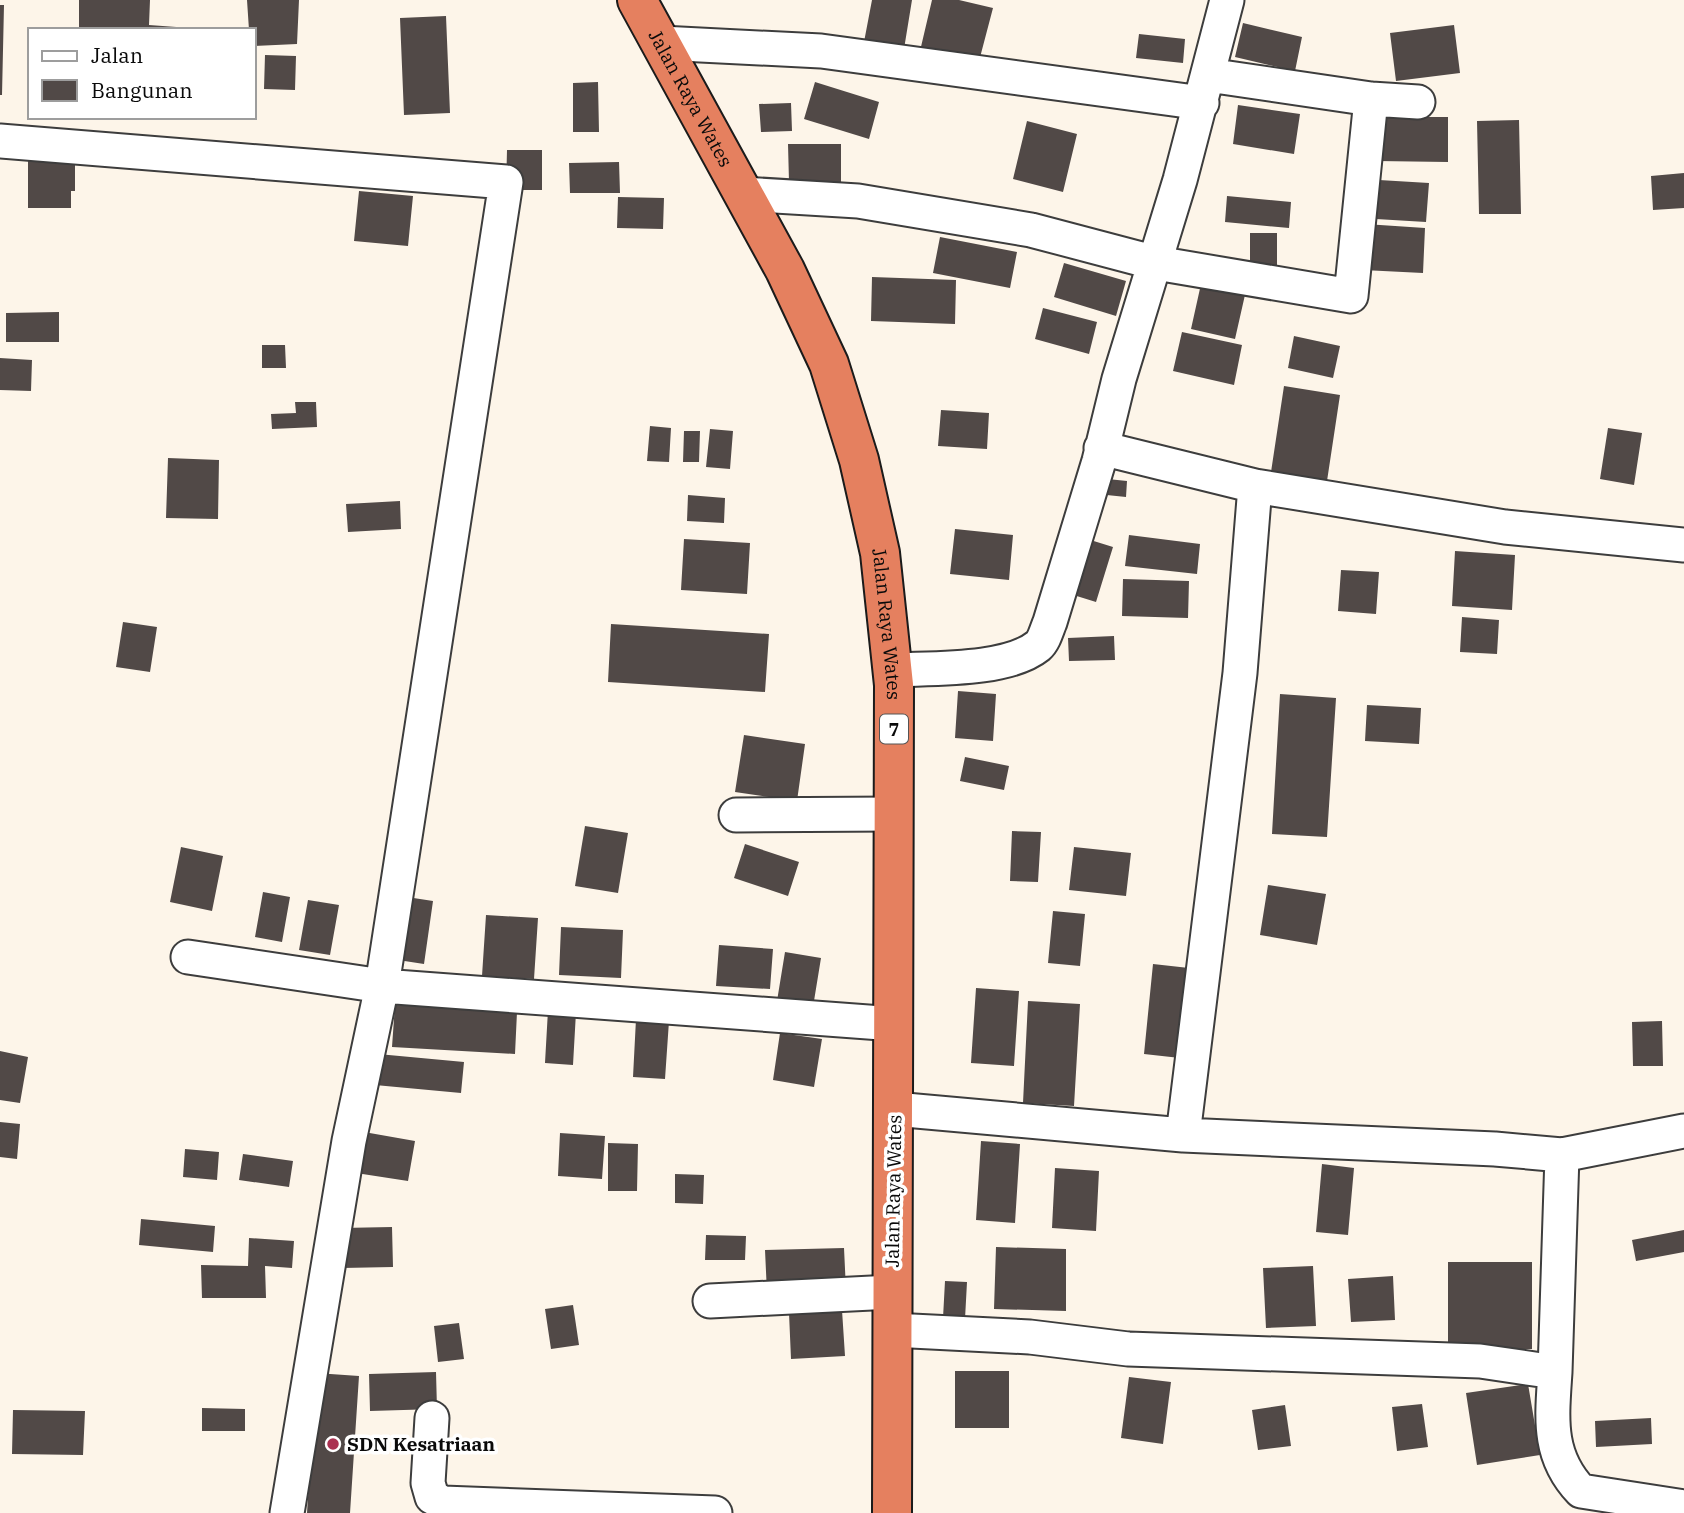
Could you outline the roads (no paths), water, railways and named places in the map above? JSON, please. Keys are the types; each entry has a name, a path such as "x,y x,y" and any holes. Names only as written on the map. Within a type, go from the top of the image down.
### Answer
{"highway":[{"name":"Jalan Raya Wates","path":"637,0 785,270 830,364 859,460 880,553 894,670 892,1513"}],"street":[{"path":"894,670 992,664 1017,659 1041,645 1156,263 1227,0"},
{"path":"661,43 821,51 1205,89 1418,102"},
{"path":"743,194 858,201 1031,230 1156,263 1351,296 1371,99"},
{"path":"0,141 506,182 382,986 349,1141 287,1513"},
{"path":"1101,448 1255,486 1505,527 1684,545"},
{"path":"1182,1135 1240,673 1255,486"},
{"path":"736,815 895,814"},
{"path":"188,957 382,986 895,1024"},
{"path":"894,1109 1182,1135 1495,1149 1562,1156 1684,1131"},
{"path":"1562,1156 1552,1414 1554,1437 1562,1467 1581,1491 1684,1507"},
{"path":"710,1301 892,1292"},
{"path":"892,1330 1030,1337 1128,1349 1480,1361 1555,1372"},
{"path":"432,1418 428,1483 432,1497 443,1503 715,1513"}],"place":[{"name":"SDN Kesatriaan","path":"333,1444"}]}
